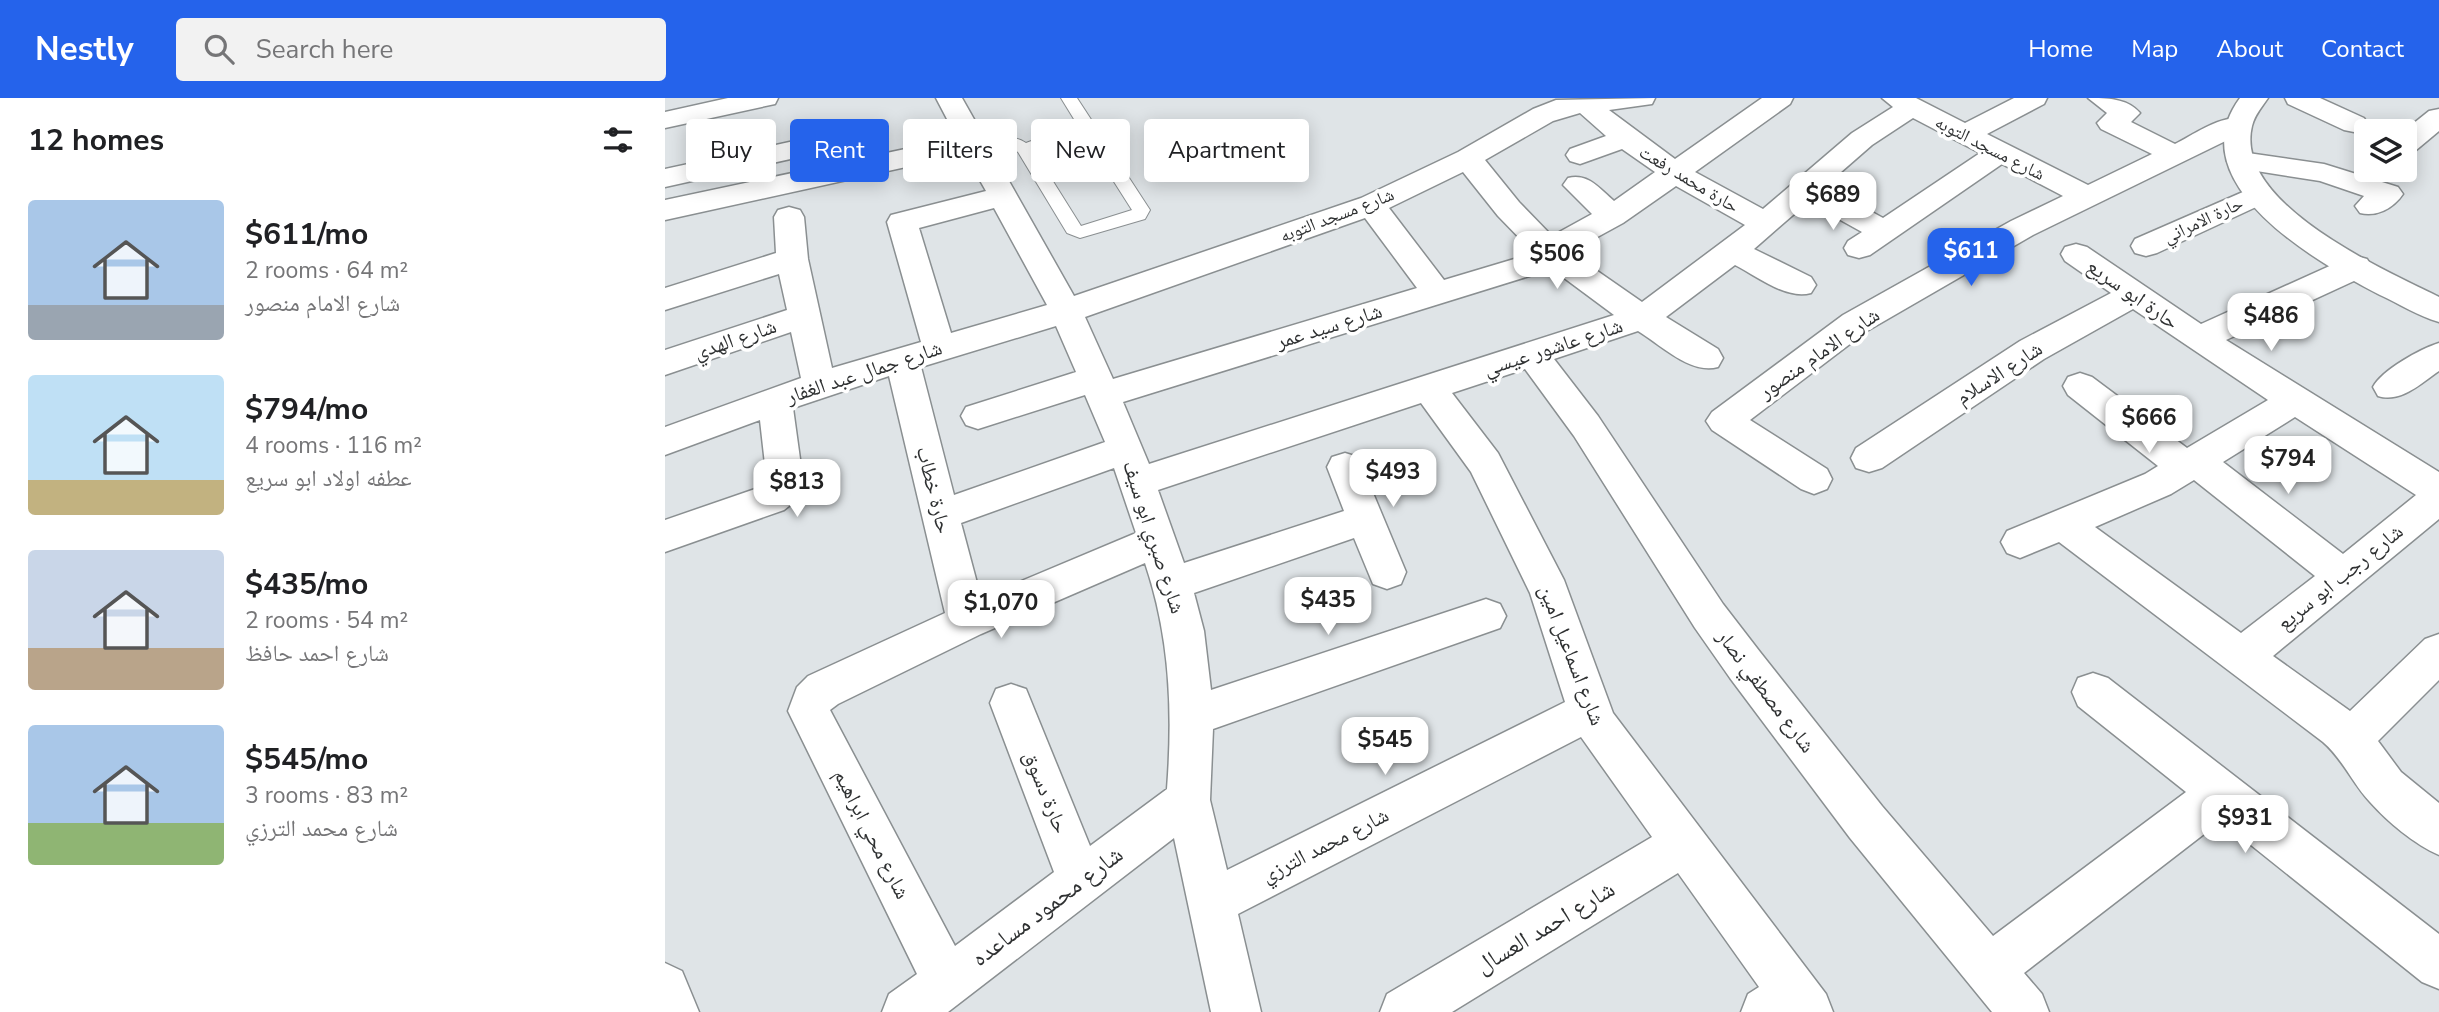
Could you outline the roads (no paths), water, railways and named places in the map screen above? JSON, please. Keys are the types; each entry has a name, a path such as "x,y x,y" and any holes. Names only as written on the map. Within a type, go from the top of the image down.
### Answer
{"street":[{"path":"665,120 765,98"},
{"name":"شارع صبري ابو سيف","path":"949,98 961,119"},
{"name":"شارع مسجد التوبه","path":"1066,311 1371,205 1468,159 1543,115 1566,106 1592,101 1642,98"},
{"name":"شارع سيد عمر","path":"978,416 1098,387 1437,293 1552,253 1612,216 1780,98"},
{"path":"1964,135 2034,98"},
{"path":"2101,98 2126,113 2111,124 2173,154"},
{"path":"2255,98 2237,125 2237,146 2241,161 2259,194 2283,219 2316,244 2439,311"},
{"path":"2298,98 2354,124"},
{"path":"2419,98 2439,107"},
{"name":"حارة محمد رفعت","path":"1592,101 1625,138 1673,173 1765,223"},
{"name":"شارع مسجد التوبه","path":"1904,102 2086,196"},
{"name":"شارع عاشور عيسي","path":"940,515 1429,388 1644,317 1733,251 1904,102"},
{"path":"2417,135 2439,117"},
{"name":"شارع الامام منصور","path":"1814,479 1724,421 1855,323 2022,229 2237,125"},
{"path":"1580,155 1625,138"},
{"path":"665,178 790,151"},
{"path":"1859,248 1999,153"},
{"path":"1468,159 1502,203 1552,253 1589,283 1706,358"},
{"path":"2241,161 2323,173 2388,194 2370,206"},
{"path":"665,210 903,163"},
{"name":"شارع صبري ابو سيف","path":"996,182 1066,311 1132,465 1172,584 1184,631 1191,717 1188,800 1210,902 1225,1006"},
{"path":"1579,185 1612,216"},
{"path":"1806,188 1884,231"},
{"name":"حارة الامراني","path":"2146,246 2259,194"},
{"path":"939,348 902,222 1003,196"},
{"path":"1371,205 1437,293"},
{"path":"789,217 792,259 819,385"},
{"path":"1733,251 1800,285"},
{"name":"حارة ابو سريع","path":"2076,254 2199,339 2439,494"},
{"path":"665,299 792,259"},
{"path":"2199,339 2356,267"},
{"name":"شارع الاسلام","path":"1869,458 2032,350 2134,295"},
{"name":"شارع جمال عبد الغفار","path":"665,441 819,385 1066,311"},
{"name":"شارع الهدي","path":"665,363 804,316"},
{"name":"شارع مصطفي نصار","path":"1532,354 1586,426 1709,616 1745,665 1866,822 2024,1012"},
{"path":"2390,387 2439,355"},
{"name":"حارة خطاب","path":"902,359 967,622"},
{"path":"2080,386 2343,576"},
{"name":"شارع اسماعيل امين","path":"1429,388 1485,463 1550,592 1589,711 1607,742 1685,843 1789,1006"},
{"path":"665,536 771,499 786,488 775,400"},
{"path":"2020,542 2158,484 2295,400"},
{"path":"1345,467 1387,572"},
{"name":"شارع رجب ابو سريع","path":"2240,657 2343,576 2439,494"},
{"path":"1172,584 1366,519"},
{"path":"2062,524 2350,739 2385,787 2439,832"},
{"path":"967,622 1156,541"},
{"path":"1191,717 1486,616"},
{"name":"شارع محي ابراهيم","path":"947,981 809,710 812,699 823,690 967,622"},
{"path":"2350,739 2439,652"},
{"path":"2092,692 2439,965"},
{"name":"حارة دسوق","path":"1010,703 1081,881"},
{"name":"شارع محمد الترزي","path":"1210,902 1589,711"},
{"path":"1987,970 2221,793"},
{"name":"شارع محمود مساعده","path":"907,1012 1188,800"},
{"name":"شارع احمد العسال","path":"1405,1012 1685,843"},
{"path":"665,988 674,1012"}],"lane":[{"path":"1069,98 1082,119"},
{"path":"1017,144 1024,149 1031,160"},
{"path":"1024,149 1031,146"},
{"path":"1044,182 1073,229 1080,232 1093,231 1139,215 1141,210 1123,182"}]}
